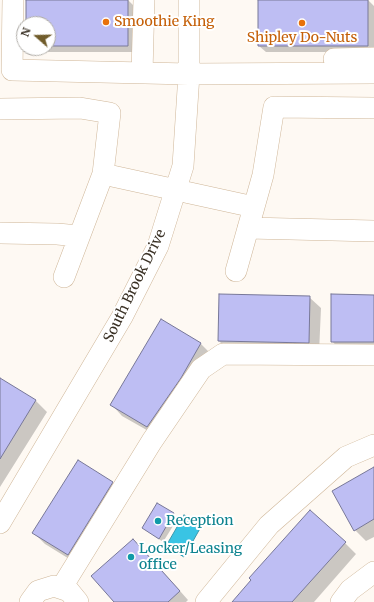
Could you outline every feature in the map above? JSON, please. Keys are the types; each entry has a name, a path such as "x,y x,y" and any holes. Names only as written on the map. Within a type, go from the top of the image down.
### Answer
{"street":[{"path":"13,0 6,70 189,74 374,73"},
{"path":"142,73 144,0"},
{"name":"South Brook Drive","path":"0,523 122,317 158,246 177,190 183,166 189,74 189,0"},
{"path":"316,73 317,63 320,60 374,58"},
{"path":"236,271 263,175 274,107 374,108"},
{"path":"0,109 80,108 110,113 103,174 64,277"},
{"path":"103,174 254,207"},
{"path":"248,228 374,231"},
{"path":"0,233 79,236"},
{"path":"62,587 152,441 201,369 223,354 374,355"},
{"path":"206,602 269,525 346,457 374,445"},
{"path":"341,602 350,590 374,572"},
{"path":"30,602 38,591 46,587 62,587 69,591 78,602"}],"water":[{"path":"184,515 202,525 184,557 166,546"}],"building":[{"path":"26,0 128,0 128,46 56,46 56,16 26,16"},
{"path":"258,0 368,0 368,46 258,46"},
{"path":"219,294 310,296 309,343 218,341"},
{"path":"331,294 374,295 374,342 331,342"},
{"path":"161,319 201,343 181,378 147,427 110,405"},
{"path":"0,378 36,400 0,459"},
{"path":"78,460 113,482 68,555 32,533"},
{"path":"374,467 374,519 354,531 332,491"},
{"name":"Reception","path":"157,503 174,513 159,539 142,528"},
{"path":"310,510 346,542 292,602 232,602 251,580 249,578"},
{"name":"Locker/Leasing office","path":"133,539 180,591 168,602 114,602 91,576"}],"place":[{"name":"Smoothie King","path":"106,22"},
{"name":"Shipley Do-Nuts","path":"302,23"},
{"name":"Reception","path":"158,521"},
{"name":"Locker/Leasing office","path":"131,557"}]}
